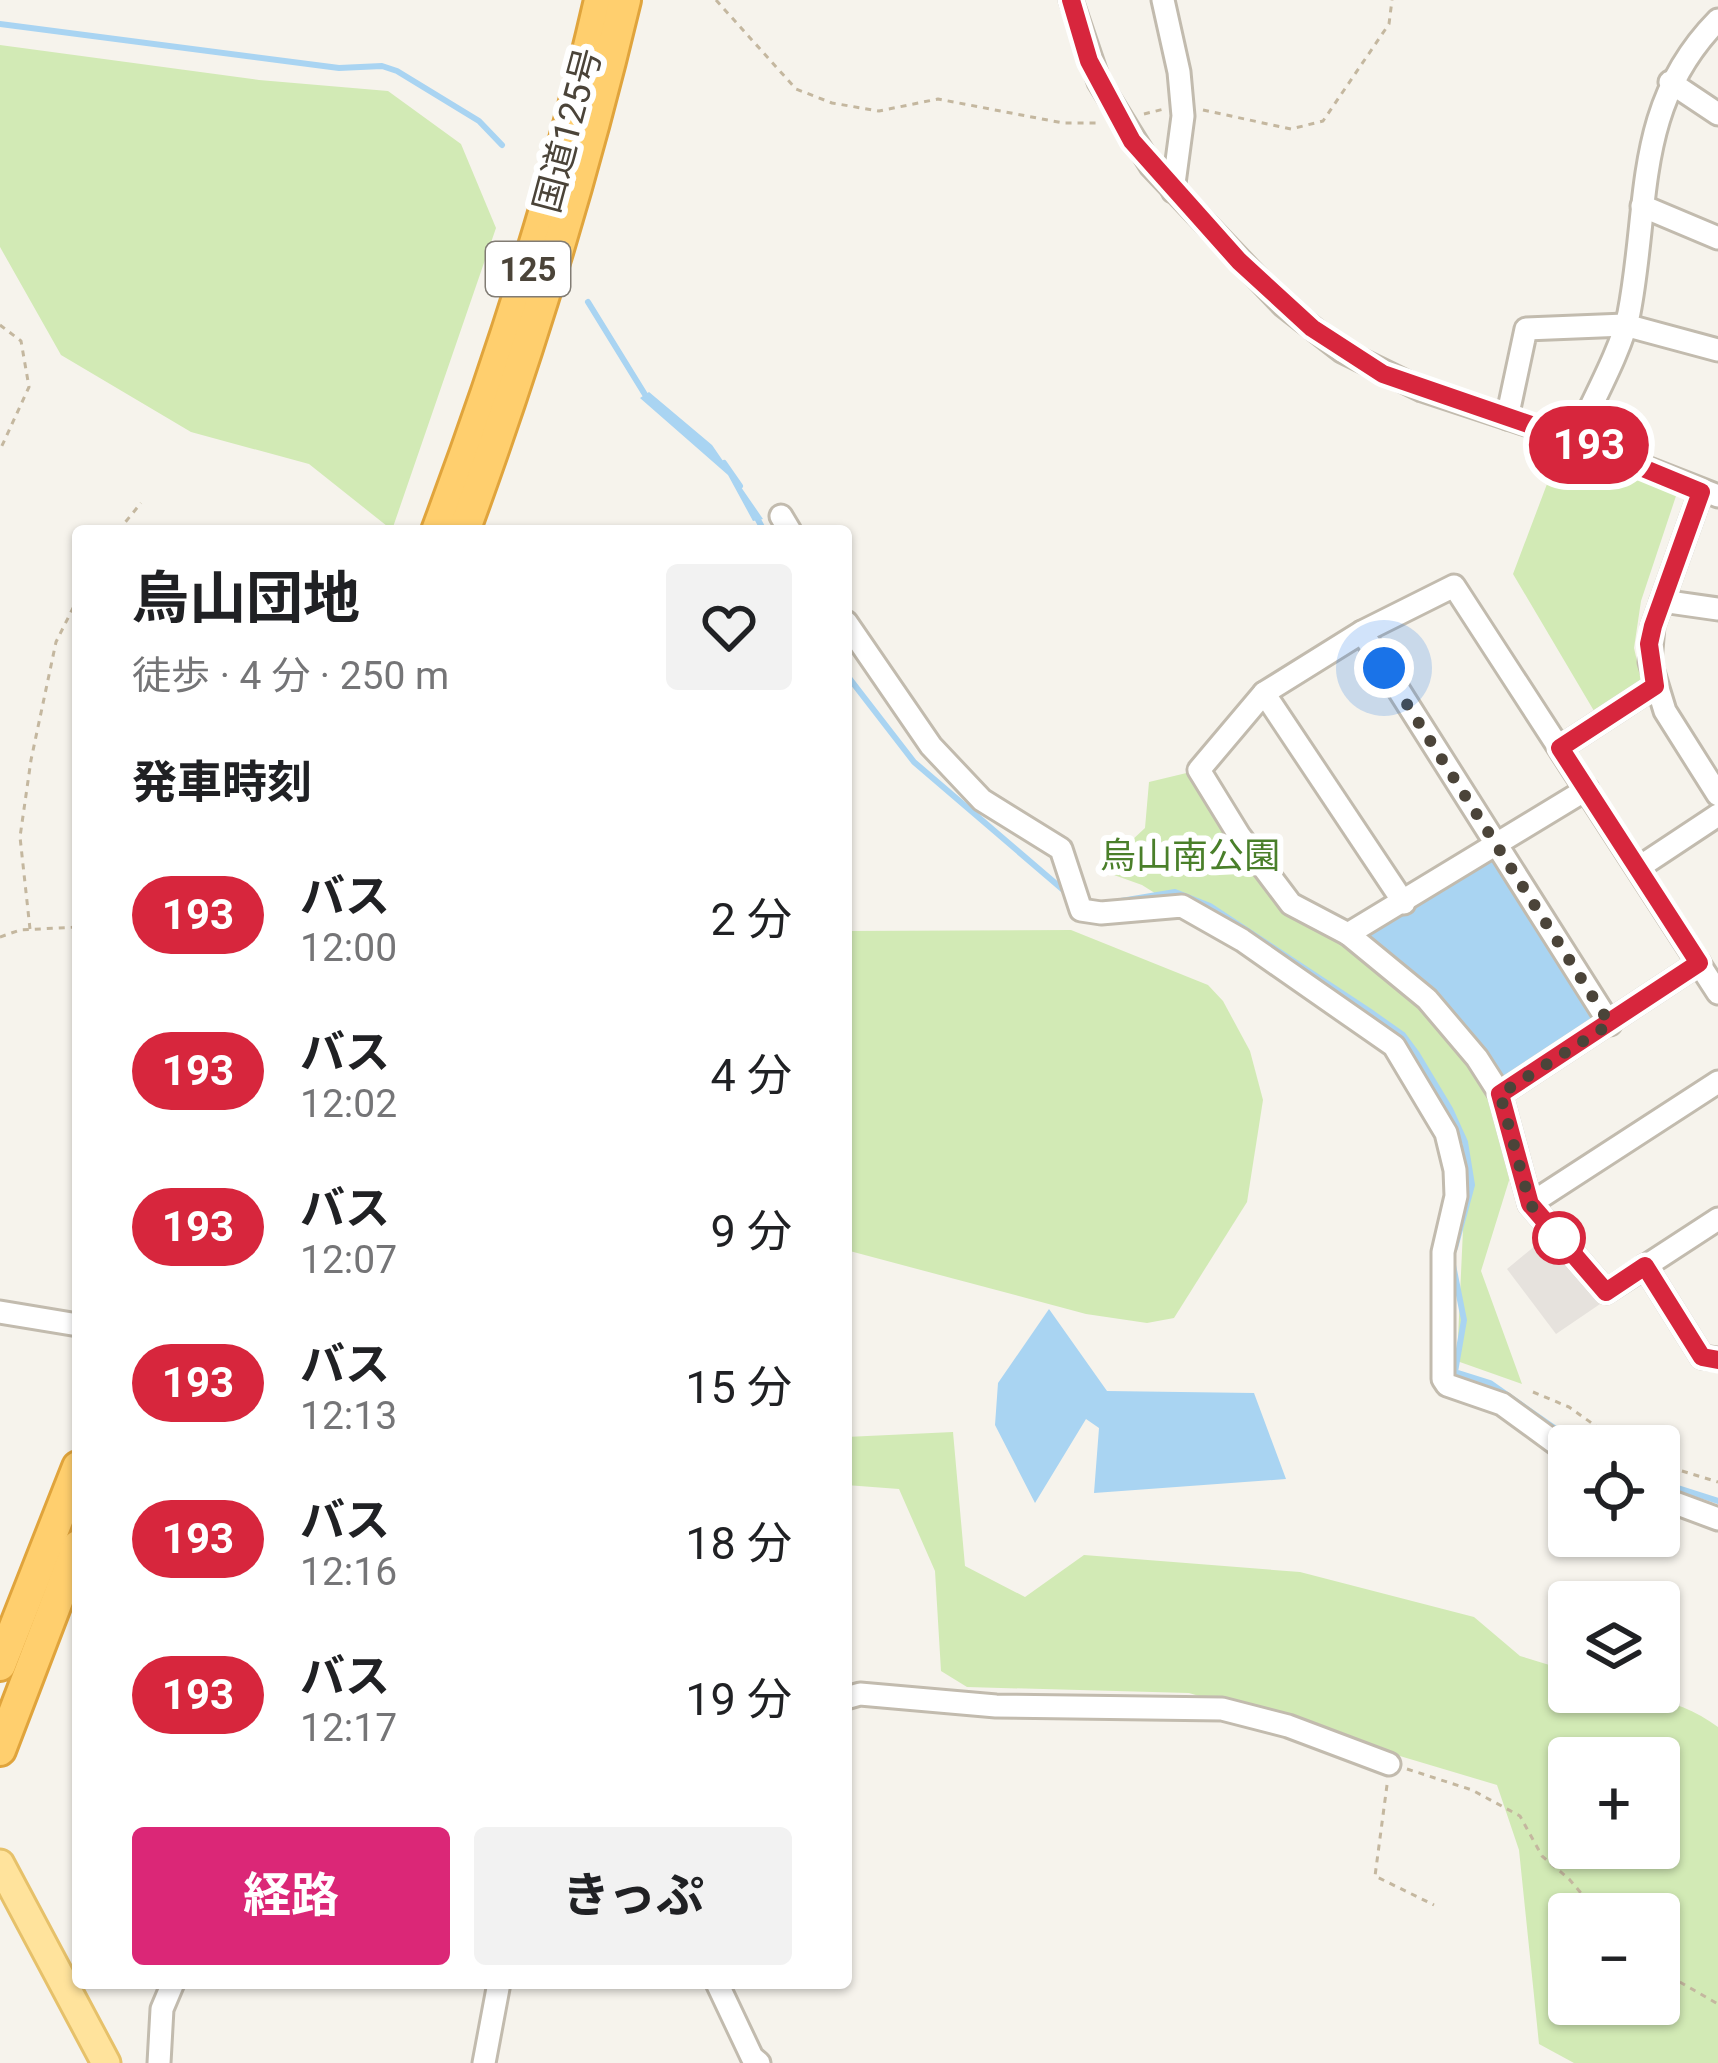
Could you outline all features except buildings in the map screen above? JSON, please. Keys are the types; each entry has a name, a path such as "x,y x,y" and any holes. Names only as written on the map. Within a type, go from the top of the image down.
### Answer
{"highway":[{"name":"国道125号","path":"438,525 522,288 570,130 600,0"},
{"name":"国道125号","path":"466,525 544,303 592,141 625,0"},
{"path":"0,1665 72,1482"},
{"path":"0,1750 69,1596"}],"main road":[{"path":"0,1864 106,2063"}],"street":[{"path":"1071,0 1089,61 1119,119 1173,191 1283,304 1342,350 1383,374 1575,440 1710,494 1662,601 1649,644 1655,686 1665,711 1718,795"},
{"path":"1162,0 1183,105 1173,191"},
{"path":"1575,440 1625,325 1652,147 1670,82 1718,20"},
{"path":"1670,82 1718,114"},
{"path":"1642,206 1718,238"},
{"path":"1507,418 1526,329 1625,325 1718,350"},
{"path":"1718,993 1454,586 1362,632 1264,693 1199,770 1239,835 1291,904 1348,934 1426,999 1477,1058 1500,1094 1530,1204 1606,1292 1718,1219"},
{"path":"1662,601 1718,609"},
{"path":"852,631 931,746 982,800 1061,849 1081,910 1101,913 1182,906 1242,940 1394,1046 1446,1133 1455,1170 1456,1196 1442,1252 1443,1379 1502,1404 1548,1438"},
{"path":"1362,632 1610,1024"},
{"path":"1560,748 1655,686"},
{"path":"1264,693 1404,903"},
{"path":"1348,934 1587,789"},
{"path":"1638,868 1718,814"},
{"path":"1500,1094 1699,963"},
{"path":"1530,1204 1718,1082"},
{"path":"1645,1266 1702,1357 1718,1360"},
{"path":"0,1312 72,1324"},
{"path":"1680,1505 1718,1519"},
{"path":"852,1696 995,1706 1222,1709 1288,1726 1389,1764"},
{"path":"159,2063 161,2009 170,1989"},
{"path":"484,2063 498,1989"},
{"path":"720,1989 759,2063"}],"path":[{"path":"716,0 796,89 832,103 879,111 938,99 1063,123 1119,119 1183,105 1291,129 1323,122 1389,24 1392,0"},
{"path":"0,325 21,341 29,387 0,450"},
{"path":"123,525 141,503"},
{"path":"30,929 20,837 56,642 72,610"},
{"path":"0,937 30,929 72,927"},
{"path":"1533,1392 1569,1407 1594,1425"},
{"path":"1680,1470 1718,1482"},
{"path":"1434,1905 1375,1876 1389,1764 1472,1790 1520,1816 1542,1856 1581,1893"},
{"path":"1680,1982 1718,2004"}],"shaded area":[{"path":"1547,1236 1603,1302 1556,1334 1507,1269"}],"green space":[{"path":"0,45 259,80 388,91 461,144 496,228 394,525 386,525 309,464 191,432 61,355 0,247"},
{"path":"1561,447 1677,493 1641,601 1634,648 1643,687 1597,716 1513,574"},
{"name":"烏山南公園","path":"1199,770 1291,904 1348,934 1477,1058 1516,1158 1481,1271 1522,1384 1457,1361 1467,1142 1371,1029 1142,885 1100,870 1145,828 1149,782"},
{"path":"1071,930 1208,985 1223,1001 1250,1051 1263,1100 1247,1202 1174,1318 1147,1323 1086,1314 852,1252 852,931"},
{"path":"953,1432 965,1566 1025,1597 1084,1555 1300,1572 1474,1617 1520,1656 1548,1665 1548,1713 1680,1713 1680,1707 1701,1716 1718,1727 1718,2063 1574,2063 1539,2044 1519,1850 1497,1785 1189,1693 967,1687 941,1671 935,1571 899,1489 852,1485 852,1437"}],"water":[{"path":"649,392 712,445 763,519 753,521 728,475 640,398"},
{"path":"1497,849 1608,1027 1495,1097 1477,1058 1351,941"},
{"path":"1049,1309 1107,1391 1254,1393 1286,1479 1094,1493 1099,1428 1086,1419 1035,1503 995,1425 998,1383"}],"waterway":[{"path":"0,24 339,68 382,66 479,121 502,145"},
{"path":"588,302 649,401"},
{"path":"724,463 740,486"},
{"path":"755,514 761,525"},
{"path":"852,682 914,762 1068,894"},
{"path":"1121,901 1175,892 1210,906 1403,1035 1465,1142 1472,1185 1455,1248"},
{"path":"1452,1260 1464,1320 1455,1372 1490,1383 1550,1425"},
{"path":"1680,1489 1718,1501"}],"bus line":[{"name":"193","path":"1071,0 1089,61 1132,141 1239,261 1312,328 1383,374 1575,440 1701,492 1653,626 1649,644 1655,686 1560,748 1699,963 1500,1094 1530,1204 1606,1292 1645,1266 1702,1357 1718,1360"}],"route":[{"path":"1384,668 1610,1024 1500,1094 1530,1204 1559,1238"}]}
